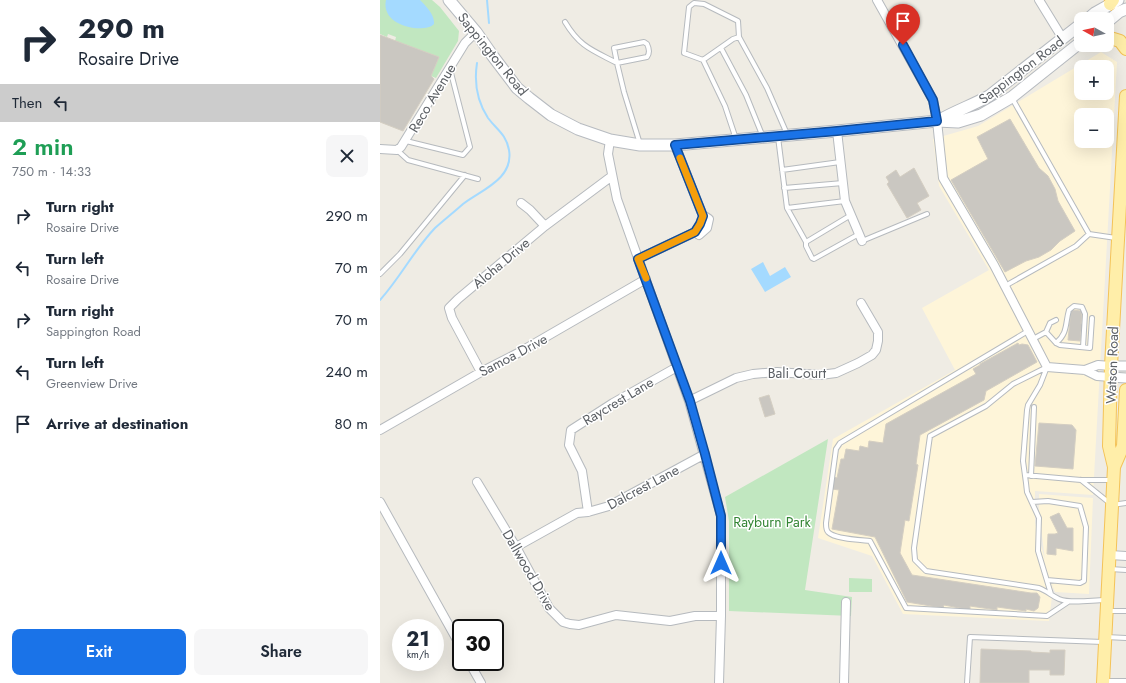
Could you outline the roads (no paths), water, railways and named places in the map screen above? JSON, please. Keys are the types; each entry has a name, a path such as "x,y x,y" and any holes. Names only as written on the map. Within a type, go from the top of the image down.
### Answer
{"main road":[{"name":"Sappington Road","path":"449,0 476,32 517,88 551,115 578,129 610,140 640,145 675,145 937,121 958,122 981,115 1012,98 1074,47"},
{"path":"1097,12 1114,1"},
{"path":"1114,16 1126,9"},
{"name":"Sappington Road","path":"937,121 974,105 989,96 1074,30"},
{"path":"1114,39 1120,41 1126,49"},
{"path":"1062,40 1068,52"},
{"name":"Watson Road","path":"1103,682 1114,466 1109,446 1111,371 1126,96"},
{"name":"Watson Road","path":"1114,466 1123,454 1126,390"}],"street":[{"path":"877,0 933,100 937,121 942,178 994,266 1047,366 1085,370 1097,376 1126,366"},
{"path":"1039,0 1062,40"},
{"name":"Reco Avenue","path":"397,150 406,141 465,43 476,32"},
{"path":"837,131 845,201 861,238"},
{"path":"610,140 608,154 617,199 690,401 721,516 719,683"},
{"path":"638,259 695,232 703,215 675,145"},
{"path":"380,149 397,150"},
{"name":"Aloha Drive","path":"481,372 452,318 449,308 545,226 612,176"},
{"path":"521,203 545,226"},
{"name":"Samoa Drive","path":"380,430 646,279"},
{"name":"Bali Court","path":"690,401 736,378 753,374 776,372 820,375 836,373 858,364 872,355 876,350 878,341 878,332 861,303"},
{"name":"Raycrest Lane","path":"588,512 582,471 569,445 571,430 613,403 677,367"},
{"path":"1111,371 1126,378"},
{"name":"Dalcrest Lane","path":"516,547 577,513 588,512 609,506 705,454"},
{"name":"Dallwood Drive","path":"477,482 516,547 549,608 558,618 570,624 579,625 616,615 670,621 695,616 721,616"},
{"path":"380,502 452,631"},
{"path":"1110,555 1126,556"},
{"path":"844,683 846,602"},
{"path":"474,671 481,683"}],"lane":[{"path":"737,139 703,60 684,53 689,7 694,3 704,4 738,21 739,37 767,88 783,136 782,170 787,208 806,242 806,246 812,258 814,259 861,238 927,214"},
{"path":"565,22 573,35 586,47 617,63 647,57 649,54 647,44 644,42 614,48 617,63 622,87 640,145"},
{"path":"703,60 733,39 739,37"},
{"path":"721,48 746,95 763,137"},
{"path":"406,141 463,155 470,147 450,68"},
{"path":"1012,98 1090,234"},
{"path":"397,150 408,160 478,178"},
{"path":"782,170 840,162"},
{"path":"380,274 400,254 465,175"},
{"path":"784,188 842,183"},
{"path":"787,208 845,201"},
{"path":"806,242 851,215"},
{"path":"1090,234 1118,239"},
{"path":"1005,286 1076,246 1090,234"},
{"path":"1056,343 1066,330 1069,310 1074,306 1082,307 1086,314 1083,348"},
{"path":"1046,332 1056,343 1069,347 1090,348 1092,318"},
{"path":"1033,340 1046,332 1050,324 1056,320"},
{"path":"1028,331 840,443 836,449 826,529 828,533 834,536 870,541 906,608 1047,616 1068,602"},
{"path":"1047,366 1040,385 1028,405 1023,461 1027,492 1039,518 1038,551 1052,595"},
{"path":"1047,366 1013,384 986,406 930,436 914,548 915,560 926,571 1040,588 1046,590 1061,600 1068,602 1107,606 1126,612"},
{"path":"1031,476 1034,408"},
{"path":"1025,475 1081,480 1113,480"},
{"path":"1081,480 1112,505 1126,503"},
{"path":"1032,502 1048,501 1080,506 1086,527 1084,581 1080,583 1047,580"},
{"path":"1109,569 1126,570"},
{"path":"967,683 970,637 1106,640 1126,638"},
{"path":"1103,682 1126,681"}],"water":[{"path":"386,0 420,0 432,14 434,24 429,27 413,28 396,22 390,17 386,9"},
{"path":"763,262 770,276 785,267 791,277 765,292 751,269"}],"waterway":[{"path":"487,0 489,23"},
{"path":"380,300 394,283 420,245 435,228 463,204 495,183 506,169 509,160 508,145 506,140 488,118 481,105 476,84 477,63"}],"park label":[{"name":"Rayburn Park","path":"772,522"}]}
